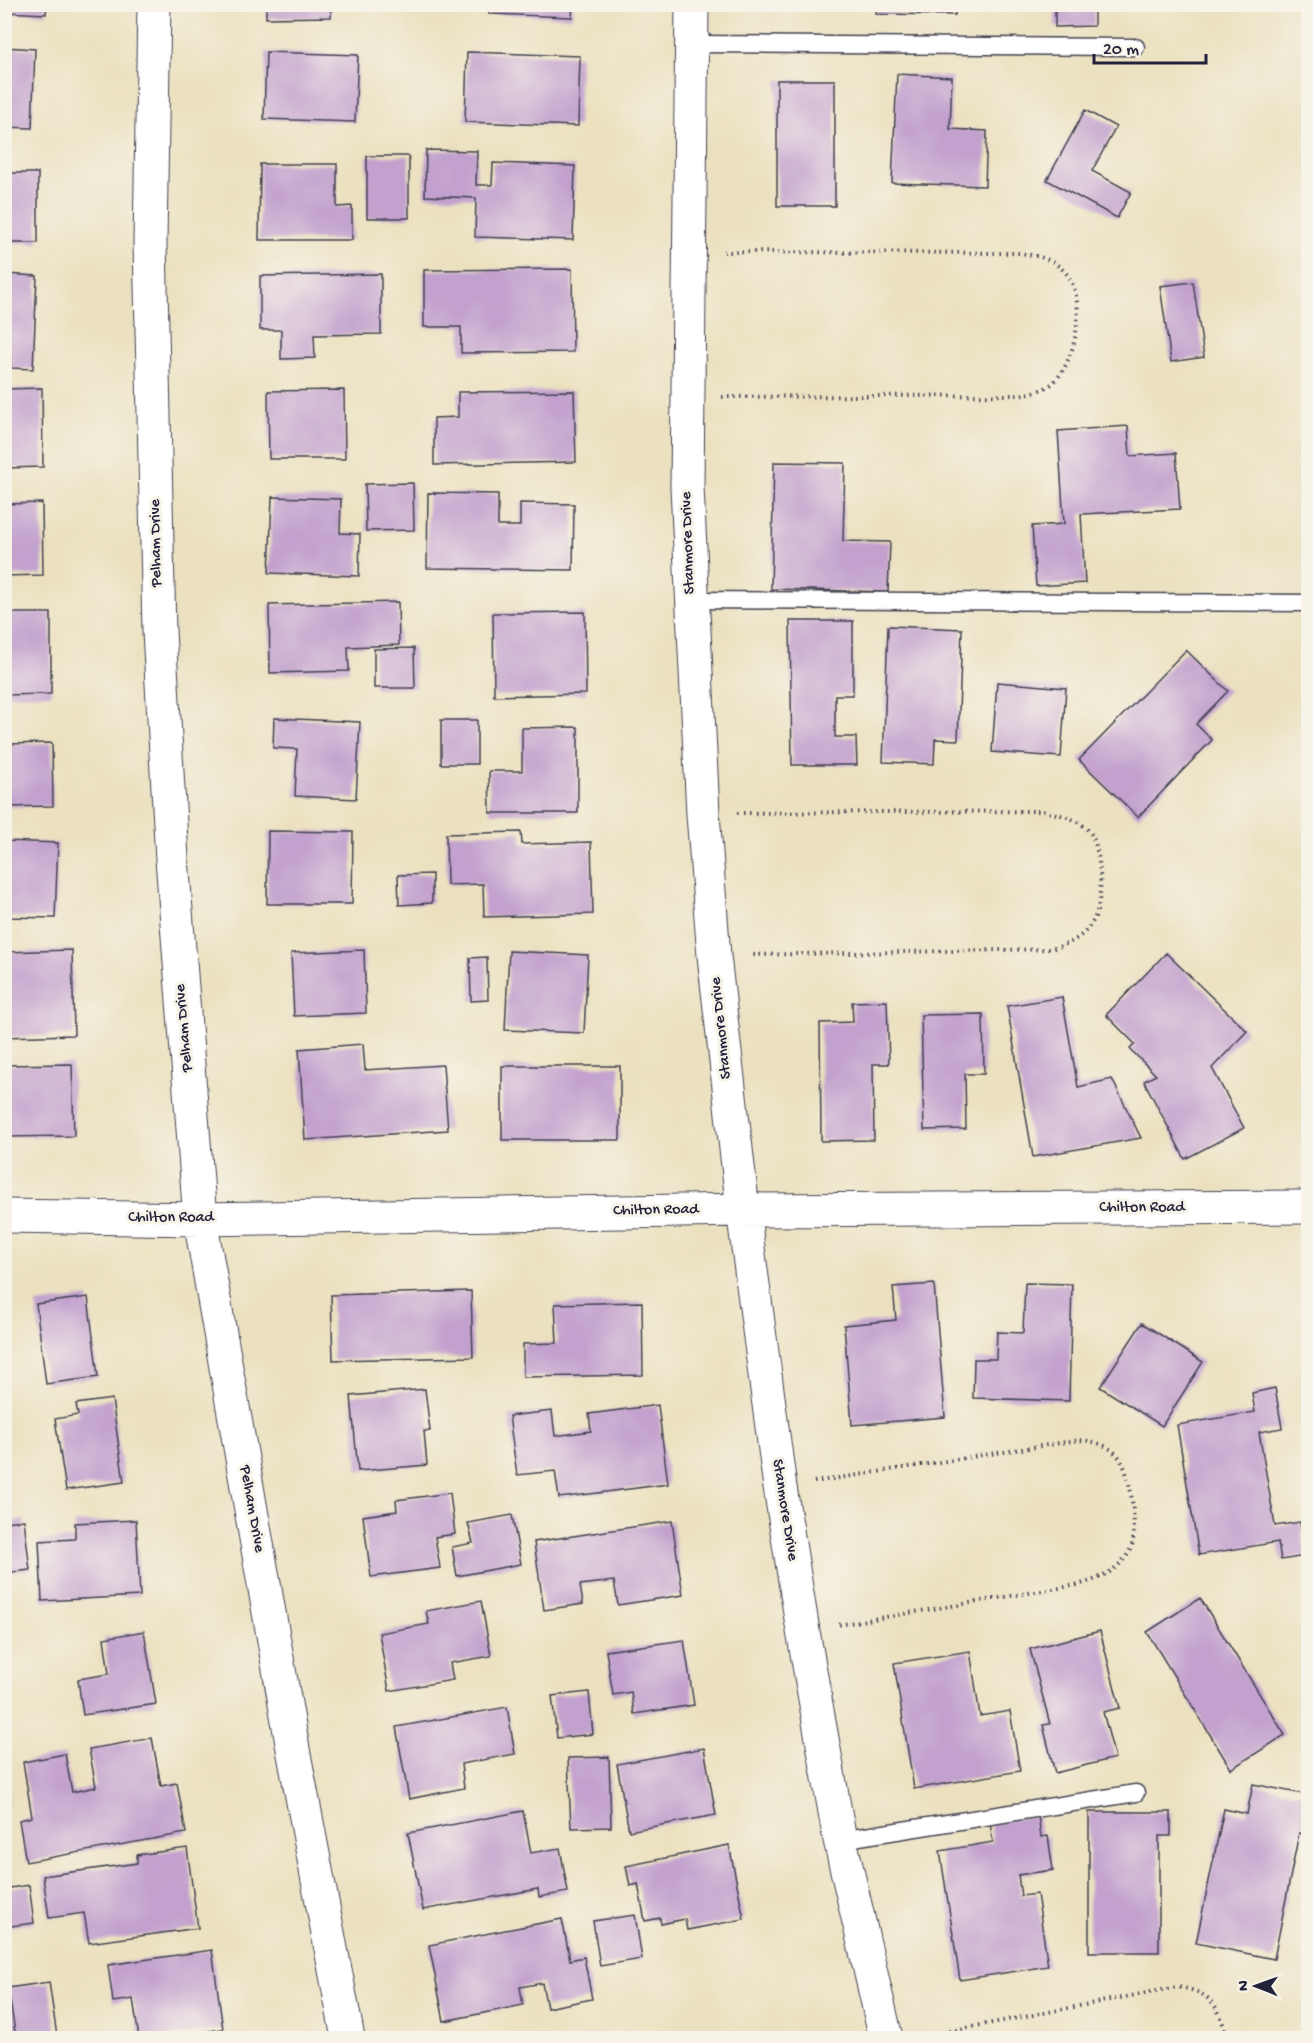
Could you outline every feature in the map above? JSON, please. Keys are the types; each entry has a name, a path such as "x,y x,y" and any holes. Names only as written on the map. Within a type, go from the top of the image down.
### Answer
{"street":[{"name":"Pelham Drive","path":"154,4 150,242 159,631 171,860 200,1219 293,1749 348,2038"},
{"name":"Stanmore Drive","path":"692,4 687,488 703,814 714,956 742,1209 780,1487 840,1840 886,2038"},
{"name":"Chilton Road","path":"4,1216 200,1219 742,1209 1308,1207"}],"lane":[{"path":"692,44 1136,47"},
{"path":"691,600 1308,603"},
{"path":"840,1840 1136,1793"}],"path":[{"path":"688,398 1018,395 1037,392 1052,383 1068,361 1076,332 1077,303 1065,271 1040,256 1008,253 690,252"},
{"path":"703,814 1041,811 1063,815 1079,823 1090,834 1097,849 1100,879 1094,920 1072,943 1051,949 714,956"},
{"path":"780,1487 1079,1440 1094,1441 1108,1447 1117,1455 1123,1462 1131,1496 1134,1523 1131,1547 1124,1558 1099,1579 1077,1585 803,1631"},
{"path":"914,2038 1178,1987 1205,1994 1216,2007 1226,2038"}],"building":[{"path":"4,4 47,4 46,14 4,12"},
{"path":"266,4 331,4 331,17 266,18"},
{"path":"877,4 955,4 955,15 876,14"},
{"path":"1055,4 1094,4 1094,26 1055,27"},
{"path":"490,5 573,5 572,17 489,14"},
{"path":"4,47 35,49 32,128 4,127"},
{"path":"266,52 358,55 355,122 264,119"},
{"path":"467,52 580,56 578,126 465,122"},
{"path":"897,74 952,77 950,129 987,131 985,186 892,183"},
{"path":"777,80 835,80 835,206 777,206"},
{"path":"1085,110 1116,127 1092,171 1131,192 1117,218 1047,180"},
{"path":"426,150 477,151 476,185 492,185 493,163 575,166 573,240 475,237 476,198 425,196"},
{"path":"367,156 409,156 409,218 367,218"},
{"path":"260,164 337,164 337,207 352,206 352,240 259,240"},
{"path":"4,173 38,173 38,243 4,243"},
{"path":"572,269 573,352 461,353 461,327 424,327 424,270"},
{"path":"4,274 37,276 33,369 11,368 11,356 4,356"},
{"path":"381,274 381,334 314,335 315,358 281,359 281,330 260,330 260,276"},
{"path":"1193,282 1204,357 1171,362 1160,286"},
{"path":"42,388 43,467 4,468 4,389"},
{"path":"344,390 345,459 269,459 268,391"},
{"path":"574,391 576,462 434,465 434,418 458,417 458,392"},
{"path":"1128,426 1130,456 1176,453 1180,509 1081,514 1085,583 1036,586 1032,526 1064,524 1058,431"},
{"path":"774,462 845,463 843,541 890,542 888,592 771,589"},
{"path":"413,483 414,530 366,531 365,484"},
{"path":"428,493 498,494 498,526 520,526 520,503 574,504 573,570 427,568"},
{"path":"272,497 341,499 340,533 360,534 359,576 269,573"},
{"path":"42,503 43,575 4,576 4,504"},
{"path":"398,602 399,645 348,647 349,671 270,673 269,605"},
{"path":"585,612 586,694 494,696 493,613"},
{"path":"4,613 51,613 51,694 4,695"},
{"path":"790,621 853,621 853,695 835,695 835,737 856,737 857,765 792,765"},
{"path":"888,626 962,629 958,740 935,739 934,764 883,762"},
{"path":"414,648 415,688 374,688 374,649"},
{"path":"1186,650 1228,691 1196,724 1212,740 1138,817 1079,760"},
{"path":"997,682 1066,688 1061,757 992,752"},
{"path":"274,718 360,722 356,799 295,796 297,749 273,748"},
{"path":"441,720 477,720 477,764 441,764"},
{"path":"578,727 578,813 490,813 489,771 522,771 522,728"},
{"path":"52,743 53,806 4,807 4,744"},
{"path":"268,831 353,832 352,904 267,904"},
{"path":"521,832 522,844 591,842 593,914 484,917 483,884 447,885 446,834"},
{"path":"4,841 58,843 55,918 4,917"},
{"path":"432,874 432,903 399,905 398,875"},
{"path":"72,950 74,1035 4,1037 4,952"},
{"path":"364,950 366,1013 294,1016 291,953"},
{"path":"509,951 588,955 584,1033 505,1030"},
{"path":"1166,953 1247,1031 1212,1068 1244,1128 1185,1159 1144,1081 1156,1075 1130,1049 1135,1044 1106,1015"},
{"path":"487,957 488,1000 471,1001 470,958"},
{"path":"1062,997 1078,1087 1112,1079 1141,1138 1033,1157 1007,1006"},
{"path":"887,1001 889,1064 873,1064 874,1140 821,1141 820,1023 853,1022 852,1002"},
{"path":"983,1014 984,1074 965,1074 966,1129 924,1130 921,1015"},
{"path":"363,1044 365,1070 443,1065 448,1130 305,1140 299,1049"},
{"path":"72,1064 74,1136 4,1137 4,1065"},
{"path":"502,1066 620,1066 620,1140 502,1140"},
{"path":"1025,1283 1072,1284 1069,1401 973,1398 974,1359 996,1359 997,1332 1023,1333"},
{"path":"934,1284 945,1417 852,1425 844,1325 896,1320 893,1287"},
{"path":"471,1291 473,1357 333,1360 331,1295"},
{"path":"88,1297 98,1377 46,1384 36,1304"},
{"path":"642,1302 643,1375 523,1377 523,1344 557,1343 555,1304"},
{"path":"1142,1323 1203,1362 1162,1426 1100,1387"},
{"path":"1275,1388 1282,1428 1259,1432 1275,1526 1300,1522 1306,1556 1281,1560 1278,1542 1199,1555 1177,1425 1255,1412 1252,1393"},
{"path":"425,1389 430,1431 424,1431 427,1465 358,1471 351,1396"},
{"path":"112,1399 124,1482 66,1490 55,1419 78,1415 76,1404"},
{"path":"658,1405 668,1484 559,1498 555,1471 517,1475 509,1416 552,1411 555,1436 591,1431 589,1414"},
{"path":"450,1493 455,1534 435,1537 440,1568 371,1577 363,1516 397,1511 396,1500"},
{"path":"512,1515 521,1564 457,1576 452,1547 473,1543 468,1523"},
{"path":"24,1520 30,1570 4,1573 4,1522"},
{"path":"136,1520 140,1596 42,1601 39,1541 75,1539 75,1523"},
{"path":"672,1521 683,1595 618,1605 614,1581 580,1585 583,1604 544,1610 534,1542"},
{"path":"1200,1598 1285,1735 1231,1769 1147,1632"},
{"path":"481,1601 491,1656 450,1663 453,1680 389,1691 379,1633 429,1624 426,1611"},
{"path":"144,1631 156,1704 83,1715 78,1679 109,1674 104,1638"},
{"path":"1100,1631 1120,1708 1103,1712 1115,1758 1055,1773 1043,1725 1050,1724 1030,1649"},
{"path":"684,1640 694,1705 634,1714 631,1692 613,1695 606,1651"},
{"path":"970,1651 980,1716 1010,1711 1020,1771 914,1789 894,1663"},
{"path":"589,1692 593,1734 557,1738 552,1696"},
{"path":"507,1707 515,1754 461,1764 464,1788 409,1799 396,1727"},
{"path":"152,1738 161,1786 177,1783 186,1833 26,1862 19,1820 32,1817 23,1762 65,1754 72,1792 96,1787 89,1749"},
{"path":"704,1748 716,1815 629,1831 617,1764"},
{"path":"609,1757 611,1827 571,1828 568,1758"},
{"path":"4,1777 9,1800 4,1801"},
{"path":"1253,1784 1308,1795 1304,1834 1299,1833 1274,1959 1196,1943 1224,1809 1247,1814"},
{"path":"523,1811 531,1853 560,1848 568,1892 539,1897 538,1889 423,1910 408,1833"},
{"path":"1089,1812 1171,1812 1171,1836 1159,1836 1159,1952 1089,1952"},
{"path":"1038,1815 1041,1837 1048,1836 1053,1870 1018,1875 1021,1896 1037,1894 1048,1966 960,1980 940,1851 993,1842 990,1823"},
{"path":"729,1845 744,1919 687,1930 685,1919 661,1924 660,1918 645,1921 638,1884 630,1886 626,1866"},
{"path":"187,1848 198,1928 89,1943 84,1913 49,1918 43,1876 137,1863 137,1855"},
{"path":"29,1885 34,1923 4,1927 4,1889"},
{"path":"635,1915 642,1959 600,1966 593,1921"},
{"path":"562,1919 570,1960 584,1957 592,1999 547,2008 542,1983 520,1987 523,2005 444,2021 429,1945"},
{"path":"212,1950 223,2029 160,2038 139,2038 133,1999 113,2002 108,1965"},
{"path":"49,1982 57,2036 16,2038 8,1988"}]}
